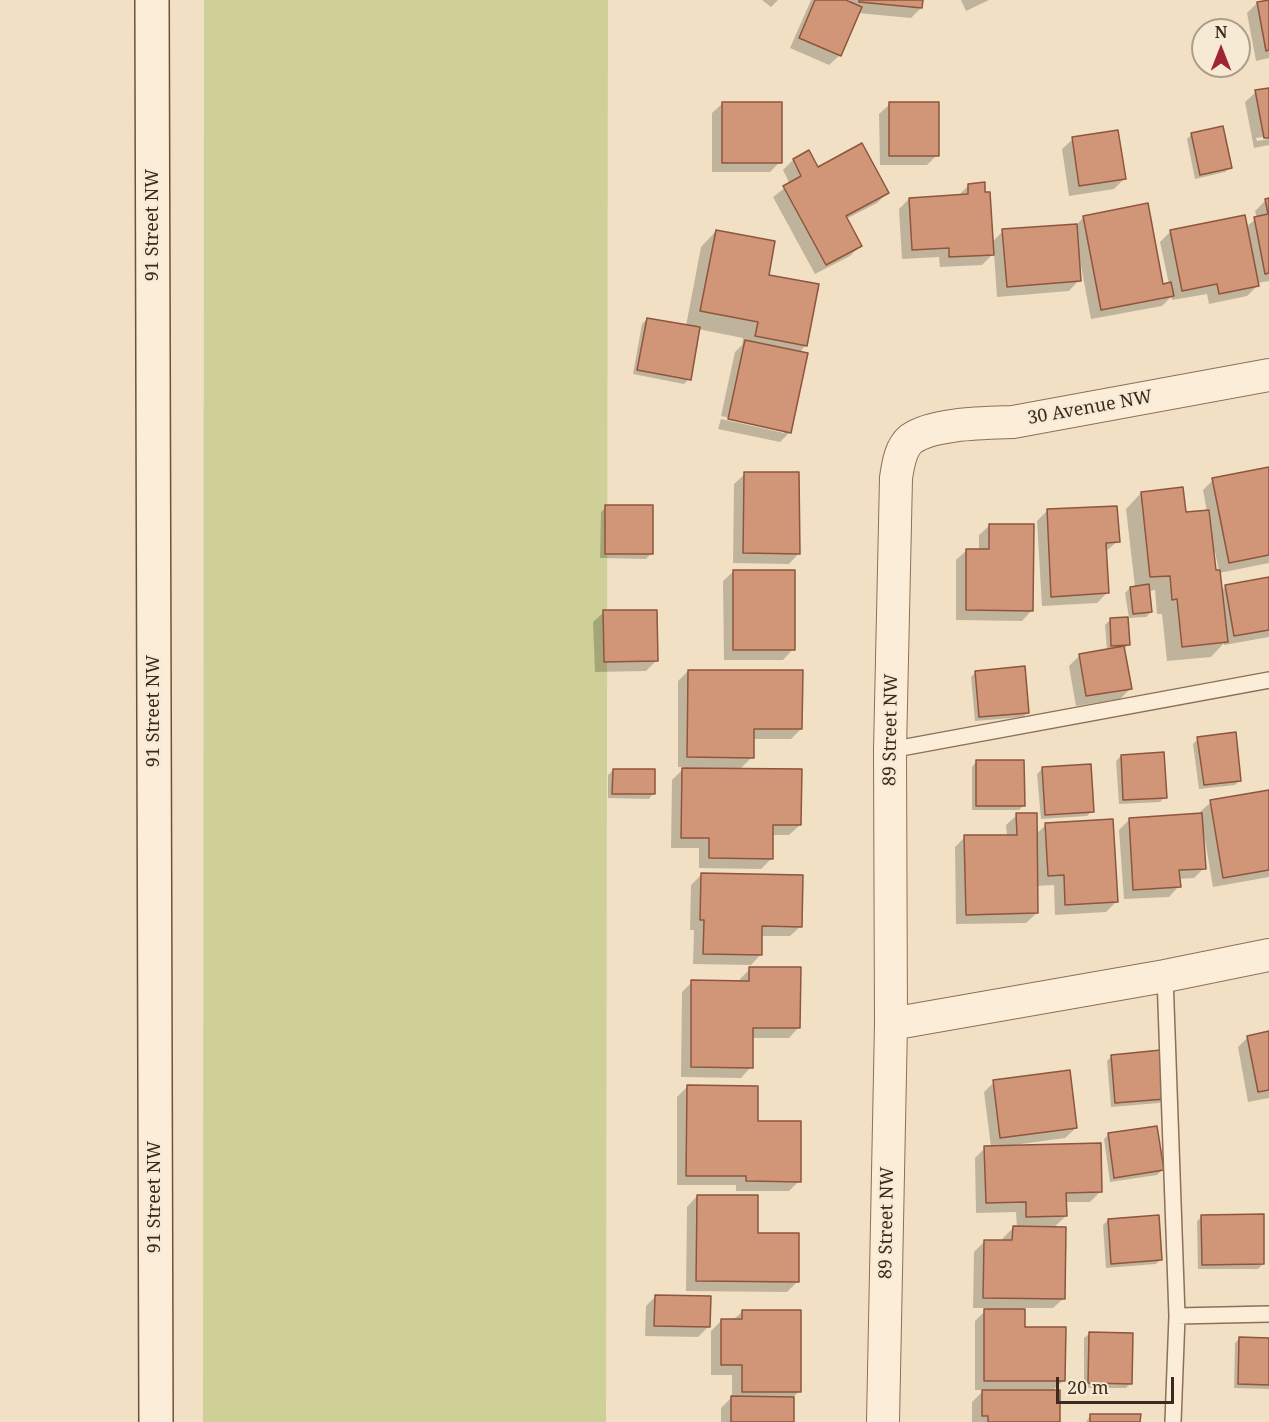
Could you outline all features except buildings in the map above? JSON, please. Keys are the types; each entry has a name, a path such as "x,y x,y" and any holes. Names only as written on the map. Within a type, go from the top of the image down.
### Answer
{"main road":[{"name":"91 Street NW","path":"152,0 156,1422"}],"street":[{"name":"30 Avenue NW","path":"911,440 937,428 972,423 1013,422 1269,375"},
{"name":"89 Street NW","path":"883,1422 891,1024 890,750 896,478 899,458 911,440"},
{"path":"891,1024 1165,976 1269,955"}],"lane":[{"path":"890,750 1269,680"},
{"path":"1165,976 1177,1316 1173,1422"},
{"path":"1177,1316 1269,1314"}],"green space":[{"path":"204,0 608,0 606,1422 203,1422"}]}
